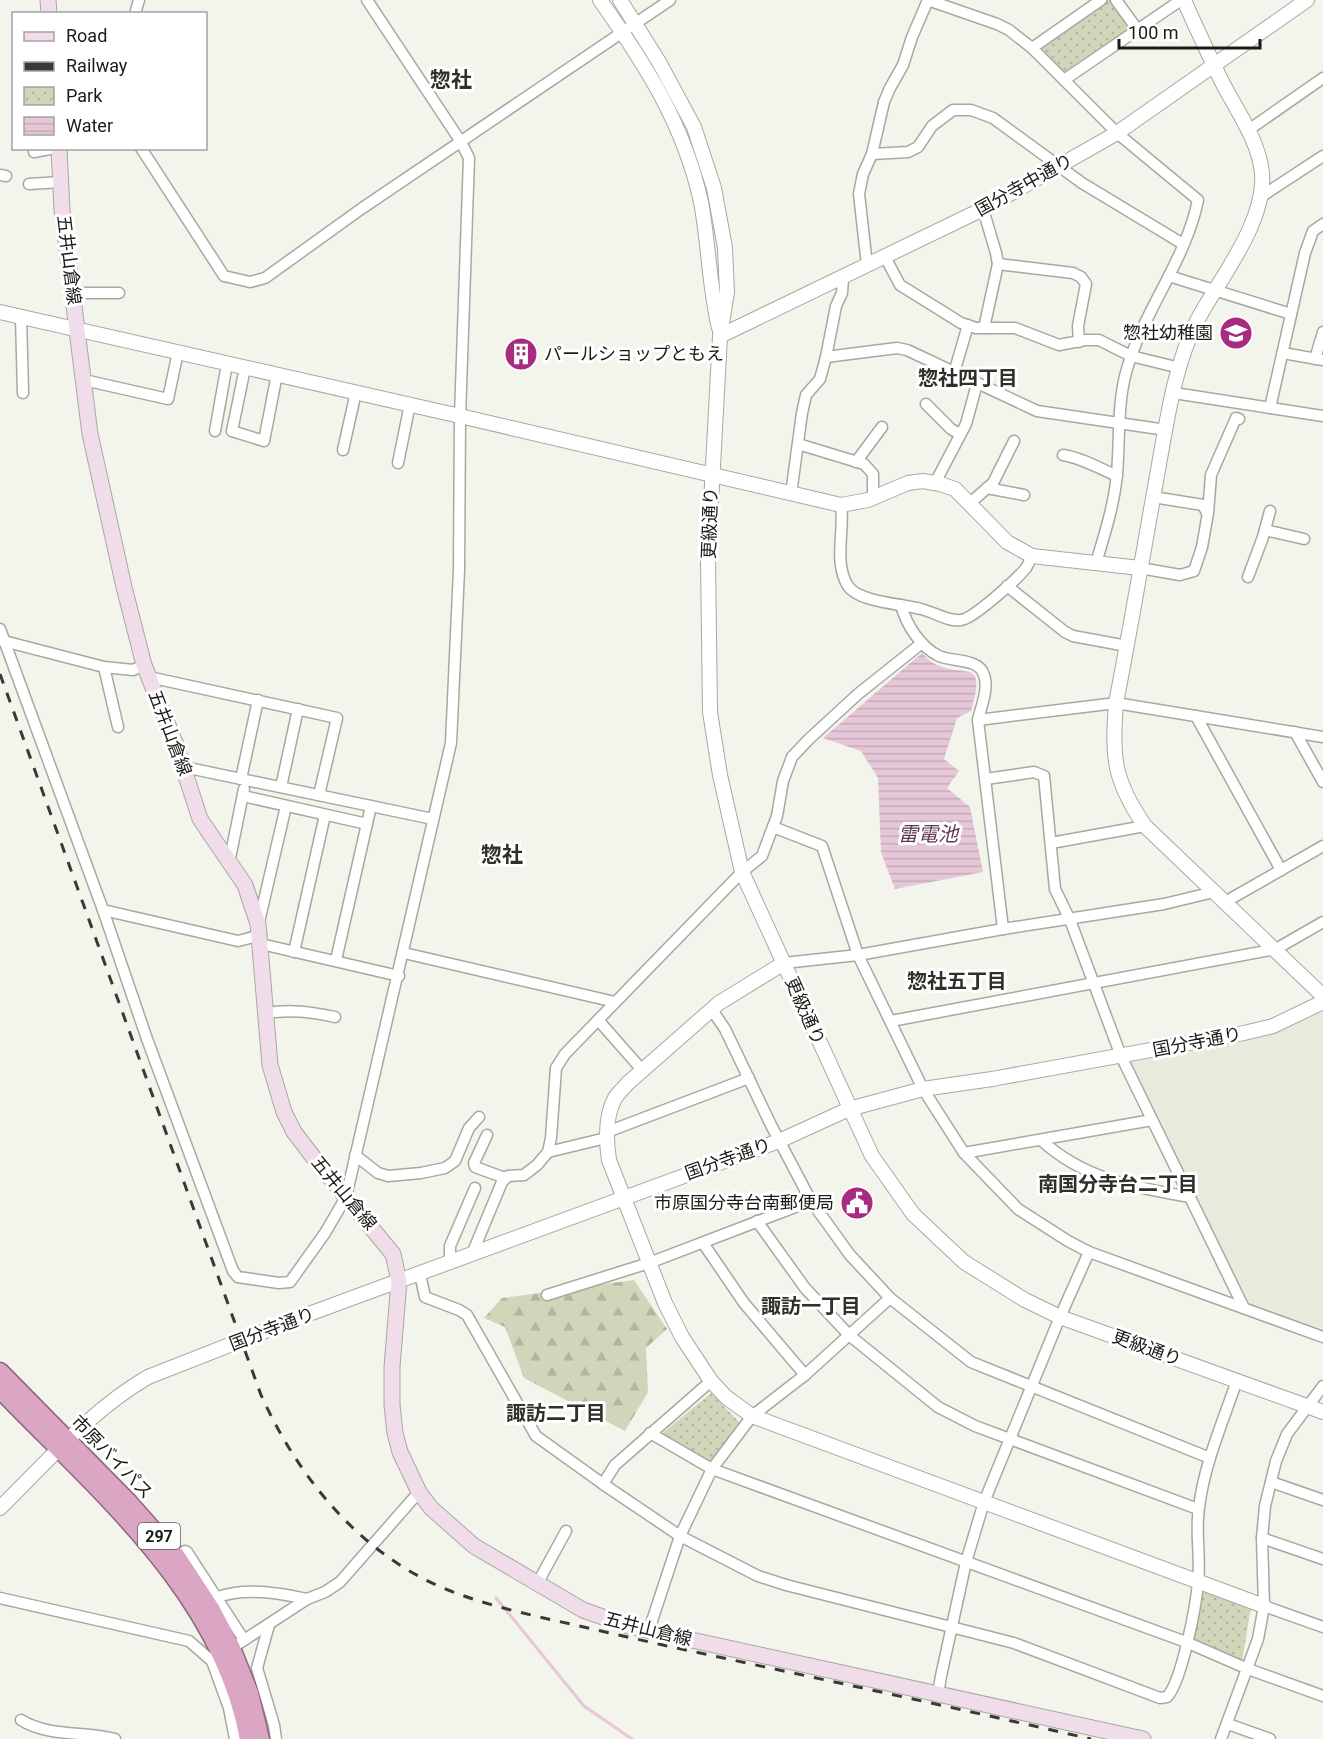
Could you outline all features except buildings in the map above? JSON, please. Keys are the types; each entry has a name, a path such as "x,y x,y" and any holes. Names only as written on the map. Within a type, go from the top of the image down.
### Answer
{"highway":[{"name":"市原バイパス","path":"0,1371 163,1563 190,1599 226,1665 237,1695 248,1739"},
{"name":"市原バイパス","path":"0,1390 129,1502 176,1555 212,1610 238,1644 261,1739"}],"main road":[{"name":"五井山倉線","path":"57,150 90,434 124,587 146,671 184,767 200,819 245,885 260,935 270,1065 284,1112 294,1132 393,1254 399,1281 392,1367 393,1418 400,1452 419,1492 431,1508 474,1546 597,1617 1143,1739"}],"street":[{"path":"0,629 2,641 233,1271 238,1277 279,1283 290,1281 326,1233 346,1197 399,976 451,743 459,570 460,416 469,158 367,0"},
{"name":"更級通り","path":"600,0 657,86 681,133 700,200 709,248 711,295 720,336"},
{"name":"更級通り","path":"620,0 636,23 694,127 714,188 725,248 727,292 720,336 708,558 710,712 720,775 742,872 872,1156 914,1214 964,1262 1025,1300 1060,1317 1323,1412"},
{"path":"142,150 224,276 250,282 265,278 670,0"},
{"path":"867,265 859,213 859,194 863,174 872,154 884,102 903,65 928,0 1010,30 1032,48 1117,133 1196,197 1198,202 1183,244 1131,356 1124,382 1117,476 1111,513 1096,563"},
{"path":"1032,48 1101,0"},
{"path":"1116,0 1137,29"},
{"path":"1064,80 1182,0 1256,147 1262,174 1258,205 1240,251 1215,289 1188,342 1174,393 1116,703 1113,744 1118,778 1132,807 1145,826 1323,996"},
{"name":"国分寺中通り","path":"720,336 982,209 1058,167 1117,133 1307,0"},
{"path":"1248,131 1323,78"},
{"path":"872,154 908,152 918,147 932,126 953,110 970,110 993,118 1058,167 1183,244"},
{"path":"34,152 46,150"},
{"path":"1259,198 1323,156"},
{"path":"30,184 61,182"},
{"path":"982,209 998,264 984,328"},
{"path":"1270,408 1305,253 1313,231 1323,224"},
{"path":"885,257 900,285 968,325 984,328 1014,328 1059,345 1099,340 1131,356 1180,368"},
{"path":"998,264 1073,273 1081,278 1086,284 1078,326 1079,342"},
{"path":"1169,276 1291,314"},
{"path":"792,494 806,395 820,378 836,306 842,293 843,278"},
{"path":"73,293 118,293"},
{"path":"0,312 712,473 841,505 873,498 908,483 923,481 935,483 955,489 1007,542 1032,556 1140,568 1180,575 1194,571 1202,548 1211,475 1236,418 1239,419"},
{"path":"21,317 23,393"},
{"path":"954,373 968,325"},
{"path":"1282,353 1319,360 1323,332"},
{"path":"826,357 897,348 906,350 1037,411 1166,430"},
{"path":"84,380 168,399 178,352"},
{"path":"215,431 226,364"},
{"path":"246,368 232,431 264,441 277,374"},
{"path":"935,483 971,409 977,384"},
{"path":"343,450 356,392"},
{"path":"1174,393 1323,416"},
{"path":"398,463 410,404"},
{"path":"926,404 951,429 960,434"},
{"path":"856,462 882,427"},
{"path":"970,503 993,483 1014,441"},
{"path":"798,444 864,464 873,474 873,498"},
{"path":"1063,455 1079,458 1117,476"},
{"path":"987,488 1024,495"},
{"path":"1153,497 1203,505 1208,513"},
{"path":"841,505 843,518 840,559 847,585 857,594 922,609 950,619 962,620 973,615 1026,568 1032,556"},
{"path":"1248,577 1270,511"},
{"path":"1265,530 1304,539"},
{"path":"1007,586 1073,636 1127,646"},
{"path":"901,605 907,620 922,643 938,656 973,664 983,671 986,683 978,720 1003,929"},
{"path":"2,641 104,667 146,671 337,718 319,795"},
{"path":"487,1135 474,1163 475,1167 505,1178 524,1175 537,1165 548,1152 551,1138 555,1068 565,1054 742,872 762,856 777,816 783,780 792,757 858,694 922,643"},
{"path":"104,667 118,727"},
{"path":"230,864 258,700"},
{"path":"978,720 1116,703 1323,737"},
{"path":"281,787 298,709"},
{"path":"1196,716 1281,870"},
{"path":"1295,732 1323,782"},
{"path":"184,767 433,819"},
{"path":"986,779 1034,772 1044,776 1055,889 1070,920 1121,1056 1244,1308"},
{"path":"243,796 367,824"},
{"path":"260,935 286,806"},
{"path":"336,960 371,806"},
{"path":"294,951 325,815"},
{"path":"1050,843 1145,826"},
{"path":"773,828 822,846 858,955 923,1089 964,1153 1018,1209 1089,1252 1323,1337"},
{"path":"1225,902 1323,846"},
{"path":"1214,892 1164,904 1070,920 1003,929 858,955 784,963 719,1003 615,1098 607,1135 609,1160 665,1303 682,1337 711,1381 726,1397 752,1416 1323,1627"},
{"path":"102,910 238,941 260,935 294,951 399,976"},
{"path":"891,1021 1276,949 1323,922"},
{"path":"404,953 615,1002"},
{"name":"国分寺通り","path":"0,1508 113,1401 148,1377 306,1316 779,1141 849,1109 923,1089 1121,1056 1273,1026 1323,1002"},
{"path":"266,1013 304,1010 335,1017"},
{"path":"712,1010 725,1029 810,1201 850,1255 890,1298 971,1362 1210,1458"},
{"path":"599,1021 643,1071"},
{"path":"548,1152 607,1135 749,1078"},
{"path":"355,1155 378,1173 388,1176 445,1168 455,1161 469,1128 479,1117"},
{"path":"964,1153 1152,1120"},
{"path":"1041,1140 1051,1149 1090,1173 1123,1185 1190,1197"},
{"path":"472,1254 505,1178"},
{"path":"450,1262 450,1246 475,1188"},
{"path":"547,1295 649,1263 810,1201"},
{"path":"757,1221 805,1288 849,1335 938,1407 975,1426 1198,1509"},
{"path":"702,1242 744,1303 805,1375"},
{"path":"938,1694 966,1562 984,1502 1089,1252"},
{"path":"420,1274 425,1297 467,1315 536,1436 680,1536 758,1576 1014,1642 1160,1698 1167,1697 1176,1684 1198,1581 1198,1509 1210,1458 1238,1380"},
{"path":"649,1630 680,1536 712,1469 752,1416 805,1375 890,1298"},
{"path":"603,1484 615,1465 711,1381"},
{"path":"1221,1739 1258,1639 1264,1606 1262,1538 1265,1506 1276,1461 1287,1434 1323,1386"},
{"path":"650,1433 712,1469 1186,1642 1248,1669 1323,1696"},
{"path":"1271,1482 1323,1500"},
{"path":"176,1555 187,1552 218,1598 238,1644 339,1582 419,1492"},
{"path":"537,1584 566,1531"},
{"path":"1262,1538 1323,1559"},
{"path":"218,1598 230,1593 271,1593 308,1599"},
{"path":"0,1598 189,1641 212,1661 229,1708 234,1733 227,1739"},
{"path":"269,1625 257,1668 276,1739"},
{"path":"21,1720 36,1727 115,1739"},
{"path":"1228,1724 1270,1739"}],"shaded area":[{"path":"1322,1009 1323,1329 1249,1303 1129,1061"}],"green space":[{"path":"1105,0 1112,0 1130,29 1066,74 1063,73 1038,47"},
{"path":"634,1280 667,1329 646,1348 648,1392 625,1431 524,1378 505,1327 484,1318 502,1298"},
{"path":"711,1393 740,1423 708,1464 658,1437"},
{"path":"1204,1589 1251,1607 1242,1661 1193,1644"}],"water":[{"name":"雷電池","path":"922,653 932,662 944,668 970,672 976,682 971,711 957,718 944,759 959,771 947,788 970,807 983,872 895,889 881,853 878,778 861,751 823,738"}],"waterway":[{"path":"496,1598 584,1706 632,1739"}],"railway":[{"path":"0,674 261,1395 287,1445 302,1468 319,1491 358,1532 380,1551 420,1577 455,1593 491,1605 657,1644 1091,1739"}],"place":[{"name":"惣社幼稚園","path":"1236,333"},
{"name":"パールショップともえ","path":"521,354"},
{"name":"市原国分寺台南郵便局","path":"857,1203"}],"district":[{"name":"惣社","path":"451,80"},
{"name":"惣社四丁目","path":"968,378"},
{"name":"惣社","path":"502,855"},
{"name":"惣社五丁目","path":"957,981"},
{"name":"南国分寺台二丁目","path":"1118,1184"},
{"name":"諏訪一丁目","path":"811,1306"},
{"name":"諏訪二丁目","path":"556,1413"}]}
